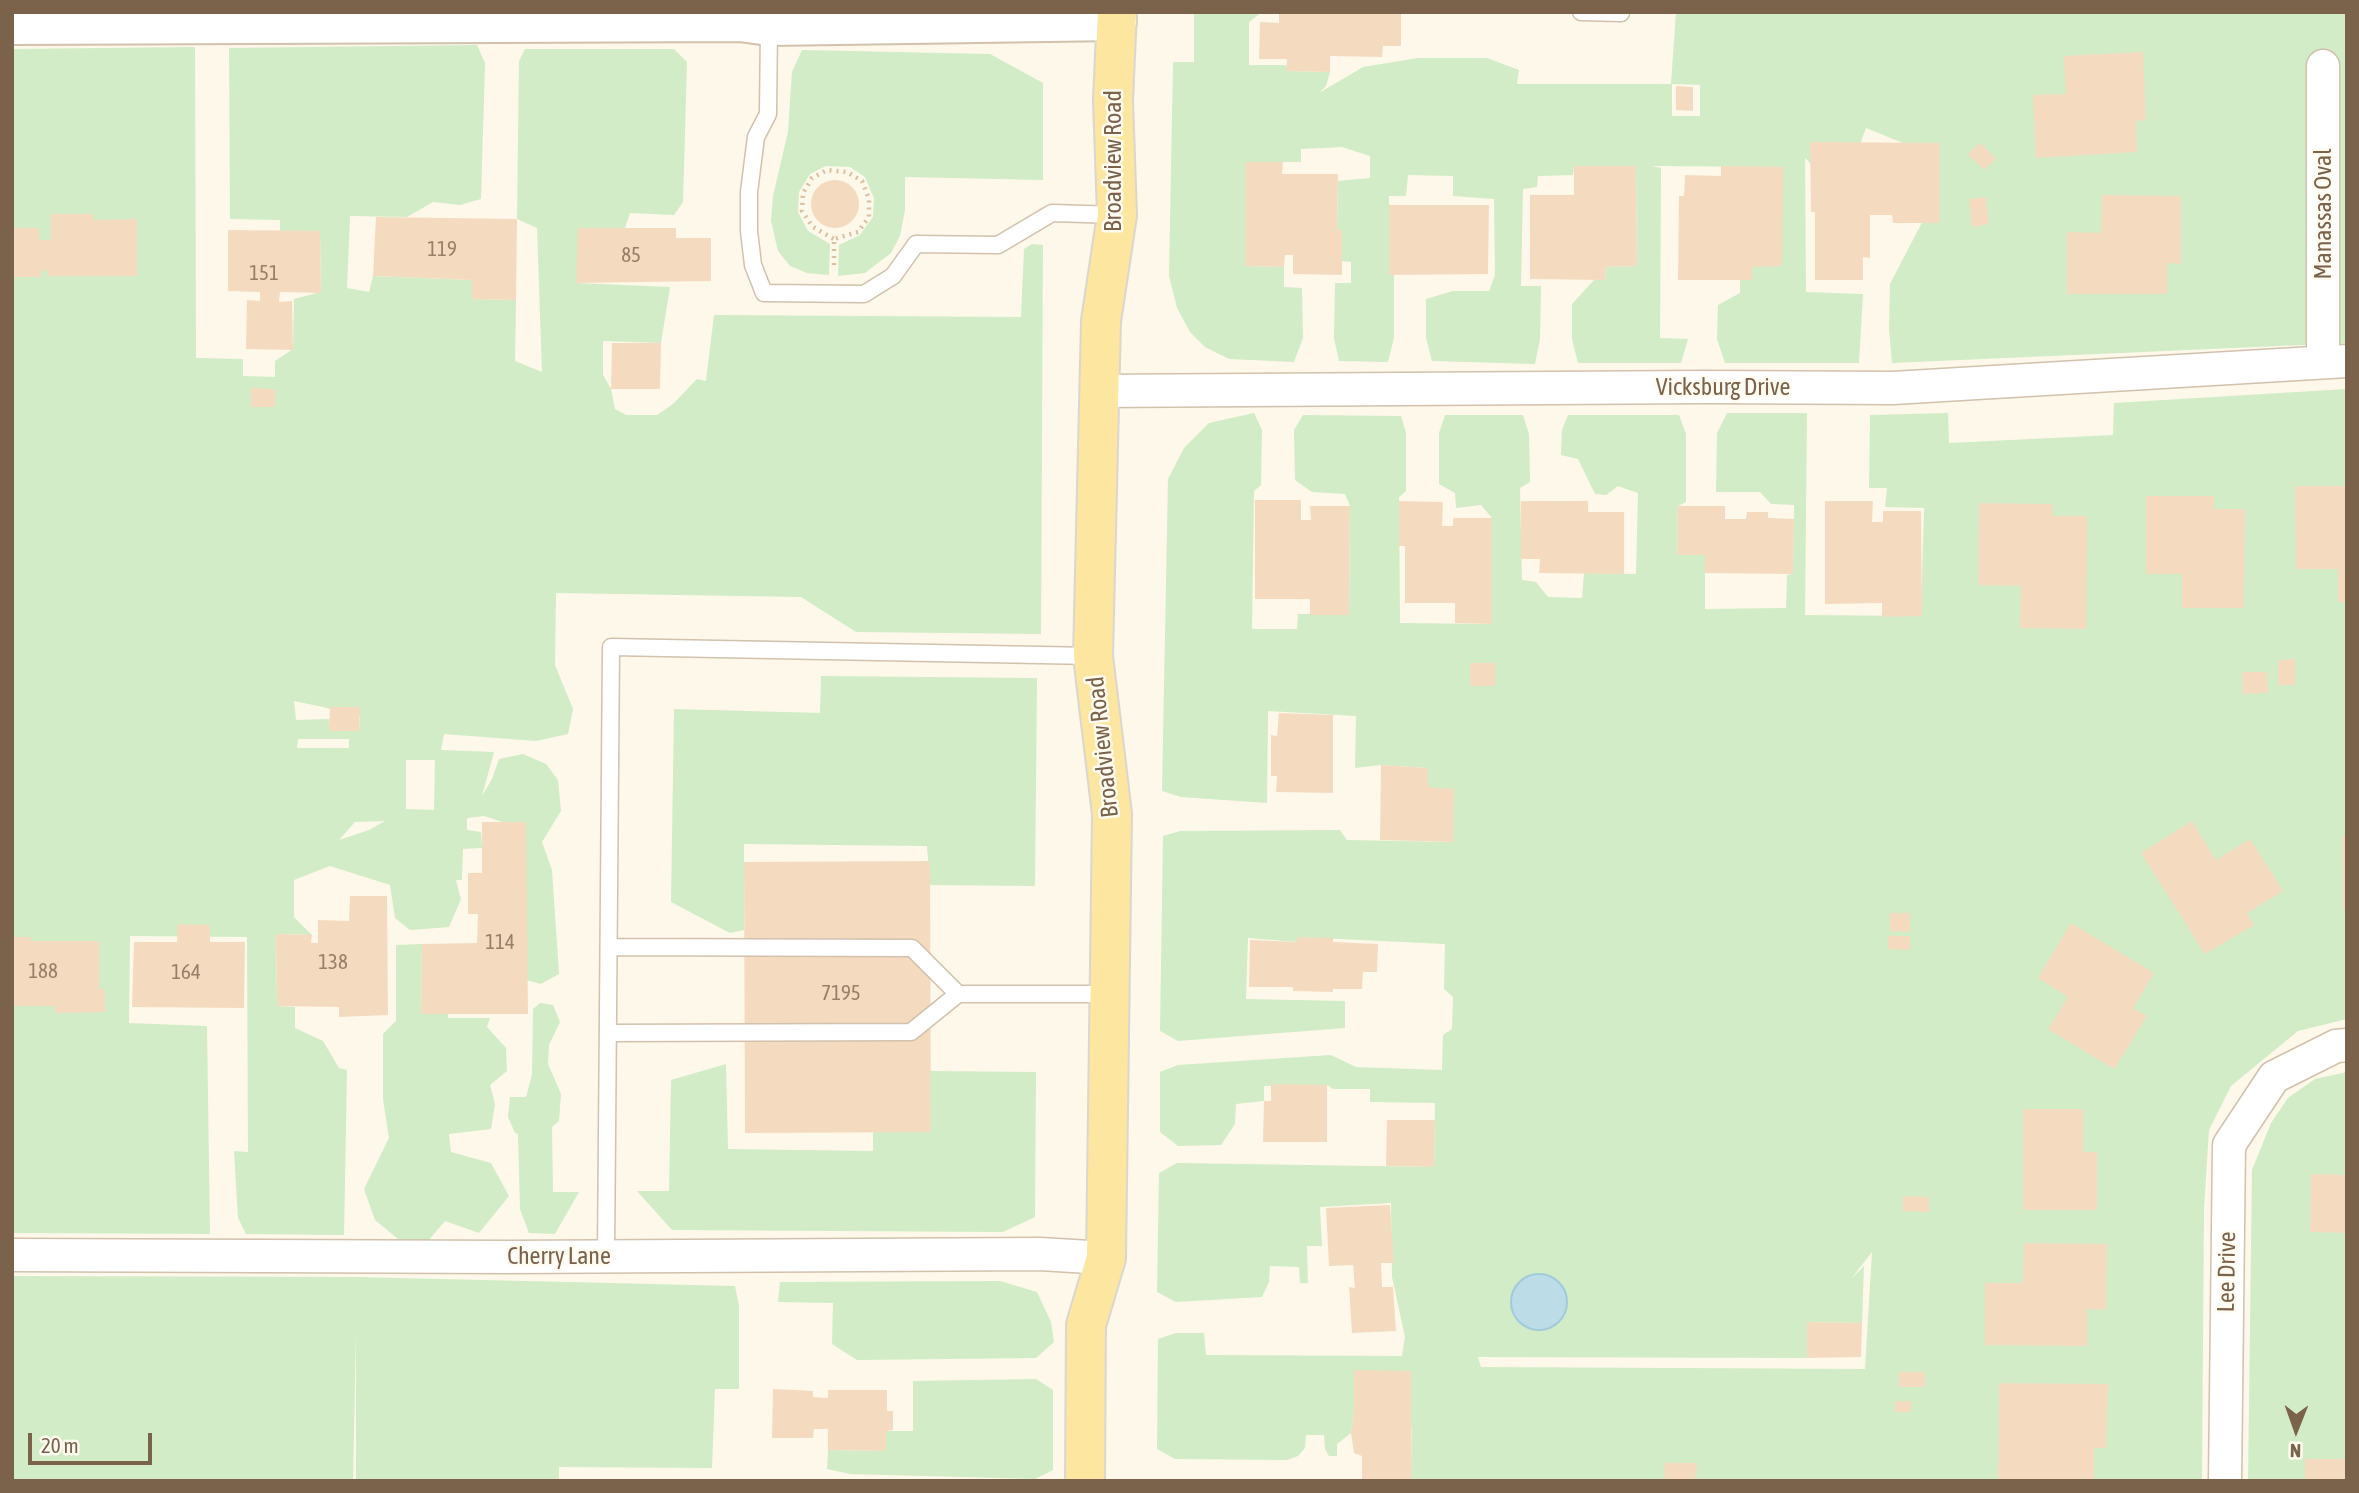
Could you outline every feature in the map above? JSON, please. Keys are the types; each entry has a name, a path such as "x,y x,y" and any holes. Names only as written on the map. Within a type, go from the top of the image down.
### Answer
{"main road":[{"name":"Broadview Road","path":"1084,1481 1086,1325 1106,1258 1112,814 1093,656 1101,321 1117,215 1112,100 1117,17"}],"street":[{"path":"12,25 740,22 769,26 925,18 1117,17"},
{"name":"Manassas Oval","path":"2323,66 2335,361"},
{"name":"Vicksburg Drive","path":"1098,391 1893,388 2335,361"},
{"name":"Lee Drive","path":"2225,1481 2229,1145 2274,1077 2336,1046 2347,1045"},
{"name":"Cherry Lane","path":"12,1255 1040,1254 1106,1258"}],"lane":[{"path":"1581,12 1621,13"},
{"path":"769,26 768,114 756,136 749,192 749,231 753,265 764,293 864,294 894,276 916,244 998,245 1052,213 1117,215"},
{"path":"606,1256 611,647 1093,656"},
{"path":"608,947 912,948 958,994"},
{"path":"608,1033 911,1032 958,994 1109,995"}],"path":[{"path":"827,170 847,172 862,180 869,199 869,216 858,232 834,239 813,227 802,211 803,193 813,178 827,170"},
{"path":"833,294 834,239"}],"green space":[{"path":"1194,12 1262,12 1249,22 1249,65 1286,65 1287,71 1330,72 1326,86 1319,93 1363,67 1418,58 1487,58 1519,70 1517,84 1671,84 1676,12 2347,12 2347,343 1892,363 1889,329 1890,284 1930,207 1908,145 1866,128 1853,163 1820,173 1805,158 1806,292 1863,294 1859,363 1725,363 1717,339 1718,305 1740,293 1740,279 1752,267 1783,167 1652,166 1661,168 1660,338 1688,339 1681,363 1578,363 1572,339 1572,304 1594,280 1605,280 1606,267 1637,266 1636,167 1574,166 1573,175 1538,176 1537,187 1523,189 1521,286 1541,286 1540,339 1535,364 1432,361 1426,338 1426,299 1453,291 1489,291 1495,275 1494,199 1453,196 1453,176 1408,175 1406,196 1389,196 1389,274 1394,275 1394,338 1388,362 1339,361 1334,338 1335,283 1351,283 1351,262 1341,261 1337,230 1338,181 1370,178 1370,156 1342,147 1301,149 1301,162 1245,162 1245,266 1284,267 1284,287 1302,288 1303,338 1294,362 1229,359 1205,347 1190,332 1177,308 1169,276 1173,62 1194,62","holes":["1672,84 1700,85 1700,116 1672,116"]},
{"path":"477,45 485,63 481,199 460,205 433,202 407,217 350,216 347,288 369,292 373,276 472,280 472,299 516,300 515,361 542,372 537,228 517,219 519,61 525,49 674,49 687,62 683,202 674,215 630,213 625,228 577,283 670,287 661,343 603,341 603,375 611,389 615,409 626,415 657,415 673,404 697,379 706,381 714,315 1021,317 1024,249 1032,244 1043,245 1041,634 856,632 801,597 556,593 555,665 573,709 568,734 536,741 444,734 441,750 494,752 482,796 499,759 523,754 546,764 558,780 561,811 542,842 552,870 559,974 541,984 521,979 525,928 526,830 484,816 467,818 467,830 481,832 482,848 463,849 462,880 456,880 461,899 449,927 410,930 395,918 390,885 330,866 294,880 294,917 312,935 276,934 277,1006 295,1007 295,1028 323,1041 339,1068 347,1070 344,1235 246,1234 238,1218 234,1151 248,1152 247,937 130,936 129,1023 207,1026 210,1234 12,1233 12,49 195,47 196,358 243,359 243,376 275,377 275,361 293,349 294,299 321,292 320,232 280,231 280,220 230,219 229,48","holes":["294,701 360,716 359,731 330,731 329,719 296,720","298,739 349,739 349,748 297,748","406,760 435,760 434,810 406,809","385,821 369,830 339,840 355,822"]},
{"path":"802,50 990,54 1043,83 1043,180 905,177 905,210 900,236 891,253 865,273 838,276 839,245 860,235 873,217 874,198 865,177 850,167 826,166 810,174 799,192 798,212 808,231 830,244 829,275 807,273 790,266 778,251 771,221 773,196 788,132 792,72"},
{"path":"2347,389 2347,1019 2298,1031 2231,1086 2209,1130 2204,1208 2202,1481 1412,1481 1412,1428 1398,1409 1401,1371 1354,1371 1351,1433 1337,1444 1337,1456 1329,1456 1325,1449 1324,1435 1306,1435 1305,1448 1298,1456 1287,1460 1175,1459 1157,1449 1158,1339 1176,1333 1204,1333 1206,1355 1402,1356 1405,1337 1392,1277 1391,1203 1320,1207 1322,1246 1307,1246 1308,1283 1300,1283 1299,1267 1270,1266 1269,1282 1262,1297 1176,1302 1157,1292 1159,1173 1177,1163 1434,1167 1435,1103 1370,1102 1370,1089 1333,1089 1327,1085 1264,1086 1264,1101 1236,1104 1235,1124 1221,1145 1178,1146 1160,1132 1160,1072 1178,1065 1331,1055 1356,1067 1442,1070 1443,1035 1452,1029 1453,997 1444,989 1445,944 1297,937 1297,942 1248,938 1246,999 1345,1001 1345,1028 1178,1041 1160,1031 1163,836 1180,831 1340,830 1347,840 1452,842 1428,787 1428,768 1381,765 1355,768 1356,716 1268,711 1267,803 1181,797 1162,791 1168,479 1184,448 1209,423 1254,413 1262,430 1261,485 1254,491 1252,629 1297,629 1298,614 1349,614 1350,506 1345,494 1312,492 1295,480 1294,430 1303,415 1401,416 1406,433 1406,491 1399,497 1400,623 1492,624 1492,518 1481,505 1456,508 1455,493 1439,484 1439,433 1445,415 1523,415 1529,434 1530,482 1520,488 1522,580 1536,582 1548,597 1582,598 1584,573 1636,574 1638,493 1618,486 1606,495 1595,494 1578,459 1561,455 1562,430 1568,415 1679,415 1686,434 1686,502 1678,506 1677,554 1705,555 1705,609 1786,608 1787,575 1793,574 1794,505 1771,504 1760,492 1716,492 1717,433 1727,413 1807,413 1805,615 1921,616 1924,508 1885,507 1887,488 1869,488 1870,415 1948,413 1949,443 2113,435 2114,403","holes":["1872,1252 1865,1369 1481,1367 1478,1357 1807,1358 1807,1322 1862,1323 1864,1266 1851,1279"]},
{"path":"821,676 1037,678 1035,886 930,885 927,846 744,844 744,930 730,933 671,902 674,709 820,713"},
{"path":"422,944 421,1014 448,1014 448,1018 490,1018 487,1027 506,1048 507,1071 490,1085 495,1104 491,1129 449,1134 451,1152 491,1163 509,1196 479,1233 445,1221 427,1242 398,1239 375,1220 364,1189 389,1138 383,1099 383,1034 396,1021 396,945"},
{"path":"540,1003 553,1005 560,1022 549,1045 548,1064 561,1094 559,1121 552,1127 553,1192 579,1192 555,1234 529,1233 520,1209 518,1134 508,1117 510,1097 526,1097 532,1075 533,1009"},
{"path":"726,1064 728,1149 873,1151 873,1132 930,1132 930,1071 1036,1072 1035,1217 1003,1232 672,1230 637,1191 669,1191 671,1080"},
{"path":"2347,1072 2347,1481 2248,1481 2252,1170 2271,1123 2288,1098 2315,1079"},
{"path":"12,1276 356,1277 735,1286 739,1306 739,1389 715,1389 712,1468 559,1467 559,1481 356,1481 356,1331 353,1481 12,1481"},
{"path":"1000,1281 1037,1292 1051,1322 1054,1342 1036,1358 857,1360 832,1344 833,1303 778,1302 780,1282"},
{"path":"1036,1379 1053,1390 1053,1470 1035,1479 850,1474 827,1469 828,1450 886,1451 886,1431 913,1431 913,1381"}],"water":[{"path":"1533,1274 1545,1274 1555,1278 1563,1286 1567,1302 1563,1318 1555,1326 1545,1330 1533,1330 1523,1326 1515,1318 1511,1308 1511,1296 1515,1286 1523,1278"}],"building":[{"path":"1279,12 1401,14 1401,46 1383,46 1382,57 1330,56 1330,72 1286,71 1287,59 1259,59 1260,22 1279,23"},
{"path":"2143,52 2146,120 2136,121 2137,152 2036,158 2033,95 2066,94 2064,56"},
{"path":"1676,86 1693,87 1693,111 1676,110"},
{"path":"1810,142 1940,143 1940,223 1893,223 1892,215 1870,215 1870,258 1863,257 1863,280 1815,280 1815,212 1811,212"},
{"path":"1980,143 1996,159 1984,170 1968,154"},
{"path":"1245,162 1283,162 1282,174 1338,174 1337,230 1342,230 1342,275 1293,274 1293,255 1285,255 1284,267 1245,266"},
{"path":"1574,166 1636,166 1637,266 1606,267 1605,280 1530,279 1530,195 1574,195"},
{"path":"1721,166 1783,167 1782,266 1752,267 1752,280 1678,280 1679,196 1684,196 1685,175 1721,176"},
{"path":"835,180 852,187 859,204 852,221 835,228 818,221 811,204 818,187"},
{"path":"2102,195 2181,196 2181,264 2167,263 2167,294 2067,294 2067,232 2101,233"},
{"path":"1986,197 1989,224 1972,227 1969,199"},
{"path":"1389,205 1489,205 1488,274 1389,275"},
{"path":"51,214 93,214 93,220 137,219 137,276 48,276 48,271 41,270 41,277 12,277 12,228 39,228 39,240 51,240"},
{"path":"376,217 517,219 516,300 472,299 472,280 373,276"},
{"path":"578,228 676,228 676,238 711,238 711,281 576,283"},
{"path":"228,230 320,231 321,293 280,292 279,302 292,301 293,350 246,349 247,300 260,301 260,292 228,291"},
{"path":"612,343 661,343 660,389 611,389"},
{"path":"251,388 275,389 275,407 251,407"},
{"path":"2295,486 2347,486 2347,602 2338,602 2338,569 2296,569"},
{"path":"2146,496 2214,496 2214,509 2245,509 2244,608 2182,608 2182,574 2146,574"},
{"path":"1255,500 1301,500 1301,520 1311,520 1310,506 1350,506 1349,615 1310,615 1310,599 1255,599"},
{"path":"1399,501 1443,502 1442,526 1453,526 1453,518 1492,518 1492,624 1455,623 1455,603 1405,603 1405,546 1399,546"},
{"path":"1521,501 1588,501 1588,512 1624,512 1624,574 1539,573 1540,559 1521,559"},
{"path":"1825,501 1873,501 1872,522 1883,522 1883,511 1921,511 1922,616 1882,617 1882,603 1825,604"},
{"path":"1979,503 2053,504 2052,516 2087,516 2086,629 2020,628 2021,586 1978,585"},
{"path":"1678,506 1725,506 1725,519 1746,519 1747,512 1768,512 1768,518 1794,519 1793,574 1705,573 1705,555 1677,555"},
{"path":"2295,659 2295,685 2278,685 2278,660"},
{"path":"1470,663 1495,663 1495,686 1470,686"},
{"path":"2242,672 2267,672 2268,693 2243,694"},
{"path":"330,707 360,707 359,731 329,731"},
{"path":"1279,713 1333,715 1333,793 1276,792 1277,776 1271,776 1271,735 1277,736"},
{"path":"1381,765 1428,768 1428,787 1454,789 1453,842 1380,840"},
{"path":"2192,821 2216,860 2250,839 2283,891 2247,913 2254,925 2205,954 2141,853"},
{"path":"482,822 526,822 528,1014 421,1014 422,944 477,943 478,914 468,914 468,873 482,873"},
{"path":"2342,836 2347,836 2347,910 2343,910"},
{"path":"930,861 931,1132 745,1133 744,862"},
{"path":"350,896 387,896 388,1015 339,1017 339,1007 277,1006 276,934 312,935 311,943 318,943 318,920 349,921"},
{"path":"1890,913 1910,913 1910,932 1890,931"},
{"path":"2071,923 2154,973 2133,1008 2147,1016 2114,1069 2048,1029 2068,997 2038,978"},
{"path":"178,924 210,925 210,942 245,942 244,1008 132,1007 134,942 177,942"},
{"path":"1888,936 1910,936 1910,950 1888,949"},
{"path":"12,937 31,937 30,941 99,941 99,989 105,989 105,1012 55,1013 55,1006 12,1006"},
{"path":"1297,937 1333,938 1333,942 1378,944 1377,972 1363,972 1362,989 1333,989 1333,992 1293,991 1293,987 1249,987 1250,940 1297,942"},
{"path":"1271,1084 1327,1085 1327,1142 1263,1142 1264,1101 1271,1101"},
{"path":"2023,1109 2083,1109 2083,1152 2097,1152 2097,1210 2023,1210"},
{"path":"1387,1120 1435,1120 1434,1167 1386,1166"},
{"path":"2311,1174 2347,1175 2347,1233 2310,1232"},
{"path":"1903,1196 1929,1197 1929,1212 1902,1211"},
{"path":"1390,1205 1394,1263 1381,1263 1382,1287 1393,1287 1396,1331 1352,1333 1349,1287 1355,1288 1353,1265 1329,1266 1326,1208"},
{"path":"2024,1243 2107,1244 2106,1310 2087,1309 2087,1346 1985,1345 1985,1283 2023,1283"},
{"path":"1807,1322 1862,1323 1861,1357 1807,1358"},
{"path":"1354,1370 1411,1371 1412,1481 1362,1481 1362,1456 1354,1453 1351,1433"},
{"path":"1899,1372 1925,1372 1925,1387 1899,1387"},
{"path":"1999,1383 2108,1384 2106,1448 2094,1448 2094,1481 1998,1481"},
{"path":"773,1389 813,1391 813,1397 828,1398 828,1390 887,1390 887,1411 893,1411 893,1430 886,1431 886,1451 828,1450 828,1429 814,1429 813,1438 772,1438"},
{"path":"1895,1401 1911,1401 1911,1412 1895,1412"},
{"path":"2305,1459 2347,1459 2347,1481 2305,1481"},
{"path":"1665,1463 1697,1463 1695,1481 1664,1481"}]}
